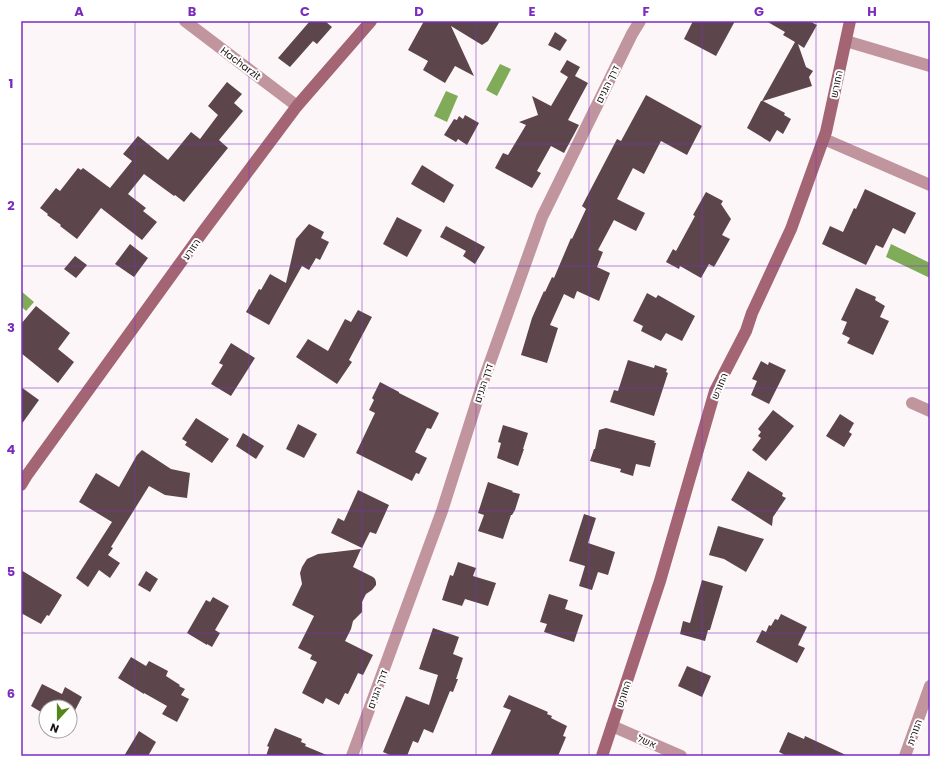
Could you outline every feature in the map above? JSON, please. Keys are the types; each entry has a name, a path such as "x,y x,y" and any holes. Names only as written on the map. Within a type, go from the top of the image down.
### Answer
{"street":[{"name":"Hacharzit","path":"185,21 297,106"},
{"name":"הזורע","path":"21,486 145,311 297,106 371,21"},
{"name":"דרך הגנים","path":"352,756 442,511 484,379 542,217 632,34 640,21"},
{"name":"החורש","path":"602,756 660,581 715,391 746,331 752,313 791,229 824,139 850,21"},
{"path":"846,41 930,66"},
{"path":"824,139 930,184"},
{"path":"912,402 930,411"},
{"name":"הנורית","path":"905,756 930,686"},
{"name":"אשל","path":"612,726 681,756"}],"shaded area":[{"path":"500,64 511,69 497,96 486,90"},
{"path":"446,91 458,96 447,122 434,116"},
{"path":"891,244 930,263 930,278 886,257"},
{"path":"21,291 34,302 26,311 21,306"}],"building":[{"path":"310,21 325,21 332,27 317,44 313,41 290,67 278,58"},
{"path":"424,21 500,21 488,41 482,45 451,26 474,76 455,66 445,83 423,70 428,61 408,50"},
{"path":"693,21 735,21 716,56 684,39"},
{"path":"766,21 809,21 817,25 804,48 798,44 806,67 813,71 809,77 812,86 763,101 785,113 784,115 791,119 783,134 777,130 770,142 747,128 795,42 783,35 785,32"},
{"path":"555,32 567,40 560,51 548,45"},
{"path":"567,60 580,67 575,76 588,83 568,120 579,125 564,153 551,146 537,171 541,173 532,188 495,168 503,153 508,155 526,125 519,122 538,115 532,96 551,106 568,77 560,72"},
{"path":"227,82 242,94 234,103 243,111 219,140 228,148 184,202 144,174 128,194 146,208 143,211 157,222 142,240 101,208 77,239 40,208 56,188 60,191 78,168 81,170 83,168 110,188 132,161 123,154 138,136 168,160 191,132 200,139 218,115 208,106"},
{"path":"646,95 702,126 687,155 661,141 644,174 633,168 617,199 645,213 636,231 614,220 598,250 603,252 597,267 610,273 599,301 577,291 574,299 564,294 550,325 558,328 547,363 521,355 532,318 544,291 545,292 552,277 554,278 571,238 572,239 586,209 582,206 617,139 621,141"},
{"path":"465,115 479,123 467,145 458,139 456,142 444,135 454,119 457,120 459,116 463,119"},
{"path":"422,165 454,185 444,203 411,184"},
{"path":"865,189 916,213 905,234 893,228 883,248 876,245 866,265 822,244 830,226 843,232"},
{"path":"706,192 723,201 721,204 731,219 722,235 730,239 714,267 709,264 701,278 680,266 679,269 666,262 673,249 676,251"},
{"path":"397,217 422,230 407,257 383,244"},
{"path":"309,224 324,232 321,238 329,242 320,260 316,258 309,270 302,266 269,325 246,312 259,289 261,290 270,274 286,283 296,239"},
{"path":"446,226 485,247 475,264 463,256 466,251 440,237"},
{"path":"130,244 148,258 134,277 115,264"},
{"path":"75,256 87,265 76,278 64,269"},
{"path":"856,288 876,297 875,300 885,306 880,317 889,321 873,355 847,343 850,338 842,334 847,322 841,320"},
{"path":"647,293 656,298 658,295 695,316 682,341 666,333 661,341 641,331 643,326 633,321"},
{"path":"36,306 70,333 58,349 74,362 58,383 21,353 21,324"},
{"path":"358,310 372,317 349,360 352,362 337,384 296,357 308,339 328,351 345,319 351,322"},
{"path":"231,343 255,358 231,396 211,384 223,365 219,363"},
{"path":"628,360 654,368 655,365 667,369 666,372 668,373 654,416 610,402 614,390 618,391"},
{"path":"761,361 768,365 769,362 786,370 769,404 751,395 757,381 752,379"},
{"path":"380,382 439,413 431,429 427,428 415,452 427,458 419,474 416,473 412,481 356,453 375,413 369,410 374,400 372,398"},
{"path":"21,387 39,400 21,425"},
{"path":"773,410 794,426 766,461 752,450 761,438 758,436 761,432 758,429"},
{"path":"840,414 854,423 849,432 852,434 844,447 826,436"},
{"path":"196,418 229,439 212,463 185,445 187,442 182,439"},
{"path":"298,424 317,434 304,458 286,449"},
{"path":"503,425 528,433 518,466 497,458 501,443 498,442"},
{"path":"606,428 655,441 654,443 656,443 650,467 636,464 633,476 620,472 621,469 590,461 595,449 599,430"},
{"path":"243,433 264,446 256,459 236,446"},
{"path":"142,450 171,469 190,473 187,498 165,495 149,486 111,547 113,548 108,555 120,563 110,578 99,570 88,587 76,578 112,522 79,502 96,473 119,487 137,455"},
{"path":"748,471 783,493 782,496 786,498 773,517 772,526 731,500"},
{"path":"488,482 520,494 503,539 478,531 484,515 478,513"},
{"path":"358,490 389,505 376,534 370,532 362,548 331,533 338,518 344,521"},
{"path":"584,514 596,518 588,543 615,552 608,575 598,572 592,590 579,586 585,566 569,561"},
{"path":"718,526 764,539 746,572 724,559 709,555"},
{"path":"361,549 353,567 373,577 376,585 366,594 362,602 362,612 353,621 345,641 373,655 363,675 358,673 348,694 345,693 339,705 326,698 323,704 302,693 317,662 310,659 312,655 298,648 314,616 292,605 302,584 300,573 307,559 318,554"},
{"path":"458,562 476,568 473,576 496,583 488,606 465,599 462,606 442,600 450,575 453,576"},
{"path":"21,570 62,595 49,616 47,615 41,624 21,613"},
{"path":"146,571 158,579 150,592 138,585"},
{"path":"702,580 723,586 710,630 708,630 705,641 680,634 683,621 690,623"},
{"path":"549,594 568,600 565,609 583,615 574,642 544,632 547,624 540,622"},
{"path":"213,597 229,606 215,630 220,633 212,647 187,633 206,600 210,602"},
{"path":"781,614 807,627 798,645 805,648 797,663 756,642 762,630 766,632 769,625 771,626 775,619 778,620"},
{"path":"433,628 459,637 453,654 463,658 456,679 458,679 453,692 450,691 433,733 424,729 418,743 413,741 407,756 392,756 383,752 406,696 429,705 438,675 419,669"},
{"path":"131,657 146,666 149,661 168,671 166,676 185,689 181,695 189,699 177,722 162,714 167,706 118,678"},
{"path":"687,666 711,676 702,697 678,686"},
{"path":"42,684 62,694 65,687 82,697 78,705 78,699 38,699 38,710 31,706"},
{"path":"509,695 548,712 547,714 552,716 551,718 567,726 563,736 566,737 558,756 490,756 511,710 503,707"},
{"path":"275,728 302,739 301,742 306,744 305,746 329,756 266,756 269,747 267,746"},
{"path":"139,731 156,742 148,756 124,756"},
{"path":"788,732 804,739 805,736 848,756 787,756 779,752"}]}
